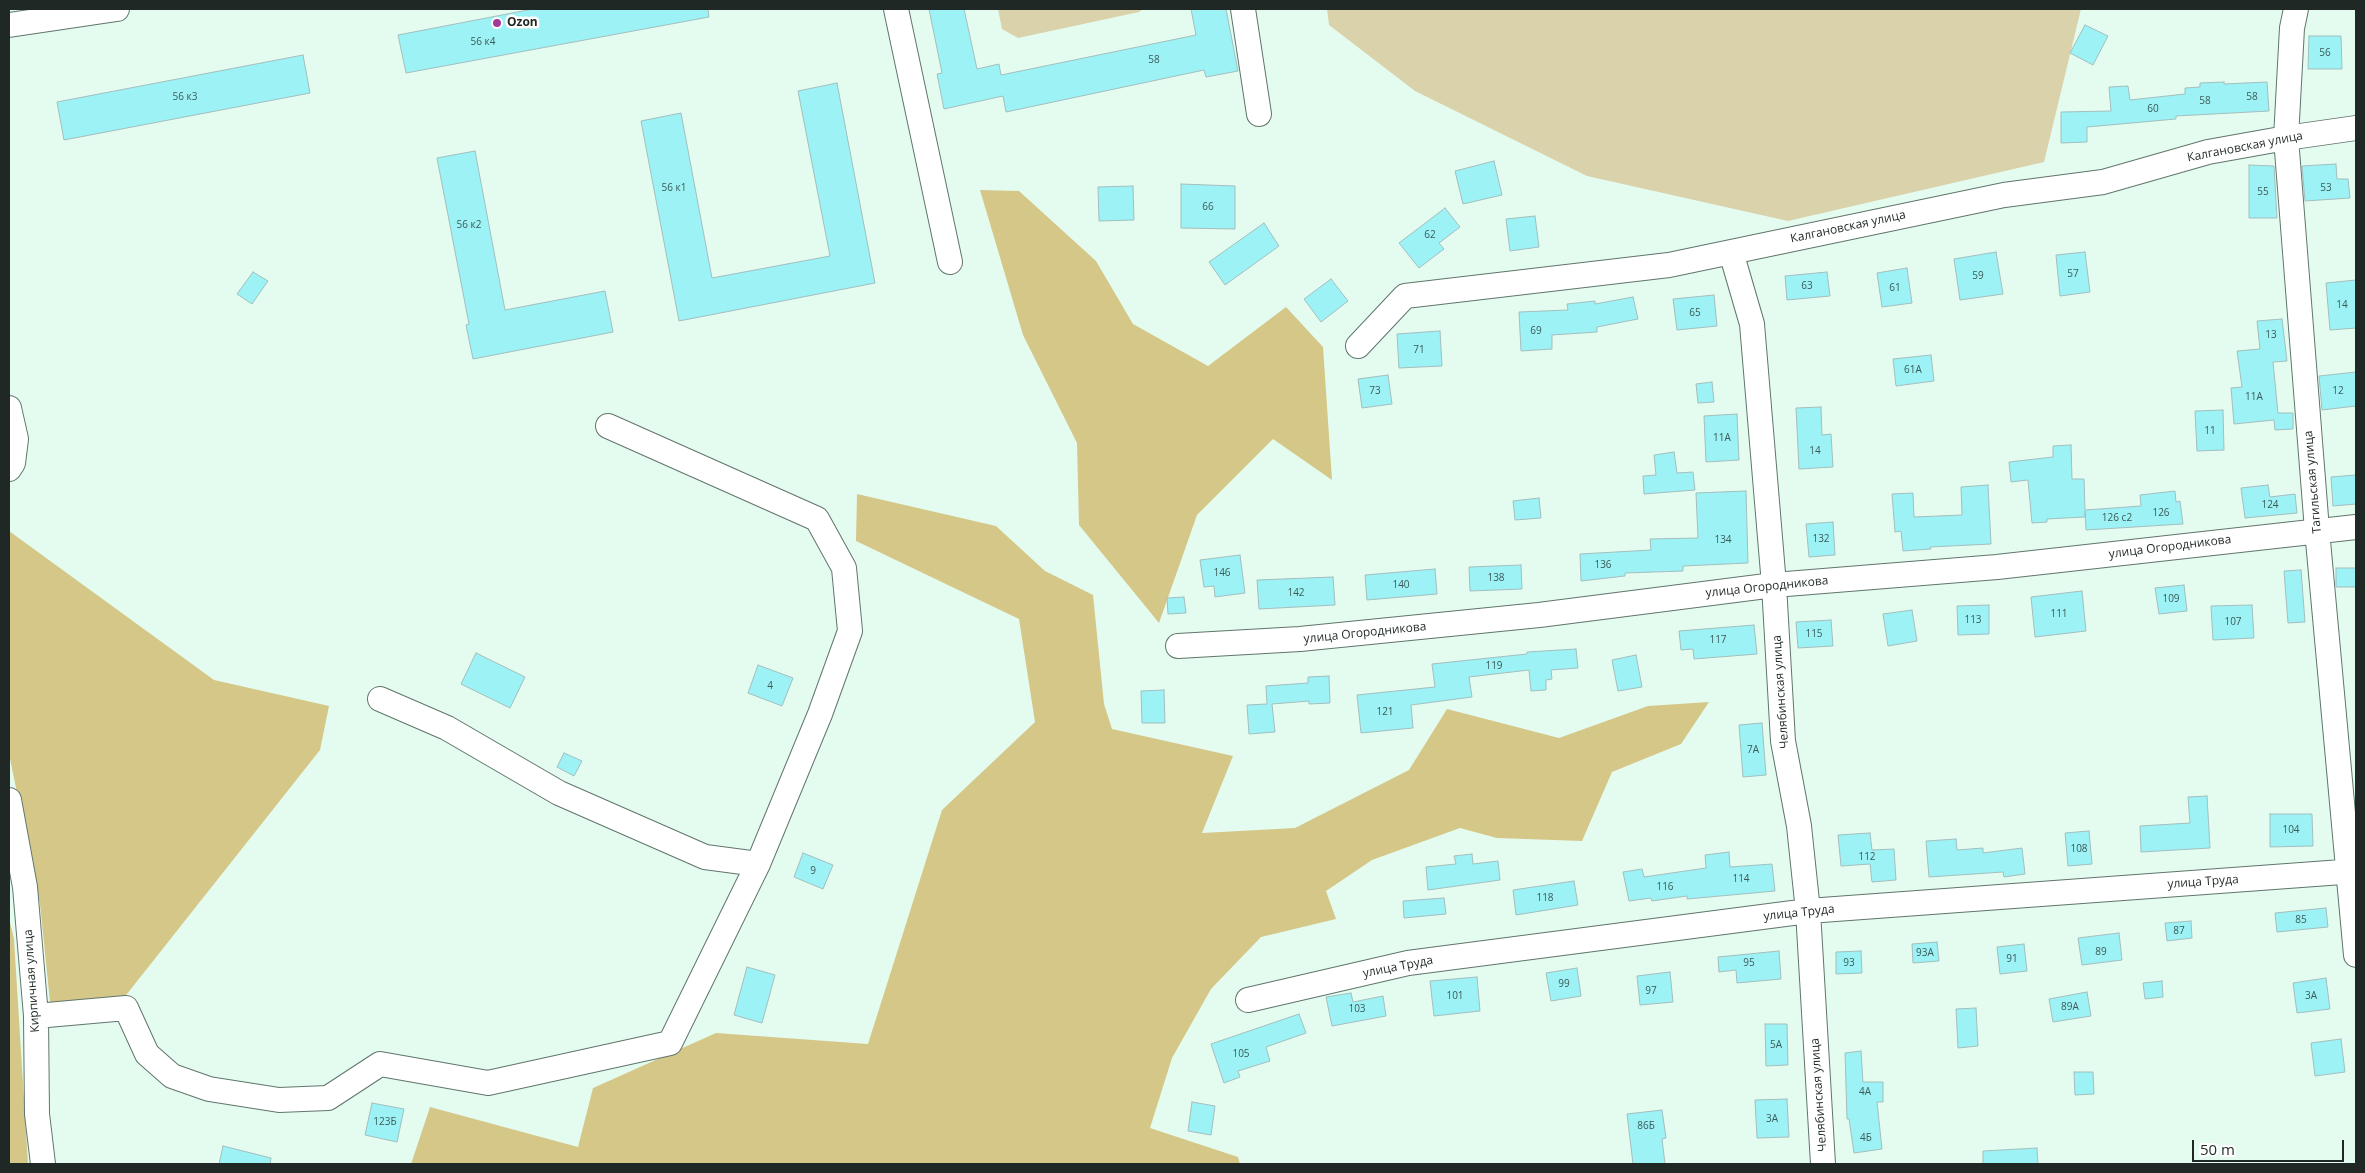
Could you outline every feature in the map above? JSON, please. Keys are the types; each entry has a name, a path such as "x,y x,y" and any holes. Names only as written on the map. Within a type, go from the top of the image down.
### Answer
{"street":[{"path":"9,25 117,9"},
{"path":"896,9 950,262"},
{"path":"1243,9 1259,114"},
{"name":"Тагильская улица","path":"2296,9 2292,28 2286,138 2317,530 2353,871 2356,955"},
{"name":"Калгановская улица","path":"1358,346 1405,296 1668,265 2004,195 2103,182 2208,152 2356,128"},
{"name":"Челябинская улица","path":"1731,252 1752,324 1774,585 1783,741 1799,826 1808,911 1823,1164"},
{"path":"9,408 16,439 11,466"},
{"path":"36,1016 126,1008 147,1054 172,1076 209,1089 279,1100 328,1098 380,1064 488,1083 670,1043 758,864 820,714 850,631 844,568 817,519 608,426"},
{"name":"улица Огородникова","path":"1178,646 1300,639 1511,618 1774,585 1997,567 2356,527"},
{"path":"380,699 447,728 559,794 705,857 758,864"},
{"name":"Кирпичная улица","path":"9,800 25,887 36,1016 36,1114 43,1164"},
{"name":"улица Труда","path":"1248,1000 1408,963 1808,911 2353,871"}],"shaded area":[{"path":"998,9 1143,9 1139,12 1018,38 1002,29"},
{"path":"1327,9 2081,9 2044,162 1788,221 1587,176 1415,91 1329,25"},
{"path":"980,190 1019,191 1096,261 1133,324 1208,366 1286,307 1323,347 1332,480 1273,439 1197,515 1159,623 1079,525 1077,443 1023,335"},
{"path":"857,494 996,526 1045,571 1093,595 1104,704 1112,729 1233,756 1202,833 1295,828 1409,770 1447,709 1559,738 1648,706 1709,702 1681,744 1612,772 1582,841 1497,838 1460,828 1372,860 1326,891 1336,919 1261,937 1211,989 1172,1058 1150,1128 1238,1157 1240,1164 411,1164 430,1107 578,1147 593,1088 716,1033 868,1044 942,810 1035,722 1019,619 856,541"},
{"path":"9,531 214,680 329,706 320,750 123,999 50,1002 40,904 9,754"},
{"path":"9,918 14,939 28,1164 9,1164"}],"building":[{"path":"533,9 708,9 709,17 406,73 398,35"},
{"path":"929,9 964,9 977,69 999,64 1001,75 1196,35 1191,9 1226,9 1238,71 1206,77 1204,70 1006,112 1003,96 944,109 937,74 942,73"},
{"path":"2085,25 2108,36 2093,65 2070,53"},
{"path":"2309,36 2341,36 2342,69 2308,69"},
{"path":"303,55 310,93 64,140 57,102"},
{"path":"2224,82 2224,84 2267,82 2269,111 2176,116 2176,119 2087,127 2087,142 2061,143 2061,112 2111,111 2109,87 2128,86 2130,100 2185,94 2185,88 2200,87 2200,83"},
{"path":"837,83 875,283 679,321 641,121 681,113 712,278 830,256 798,91"},
{"path":"475,151 505,310 605,291 613,332 473,359 466,325 469,324 437,158"},
{"path":"1494,161 1502,195 1463,204 1455,171"},
{"path":"2336,164 2337,179 2348,179 2350,198 2305,201 2302,166"},
{"path":"2249,165 2274,166 2277,218 2249,218"},
{"path":"1181,184 1235,186 1235,229 1181,228"},
{"path":"1133,186 1134,220 1099,221 1098,187"},
{"path":"1445,208 1460,227 1439,243 1444,249 1419,268 1399,243"},
{"path":"1535,216 1539,247 1510,251 1506,219"},
{"path":"1264,223 1279,246 1225,285 1209,262"},
{"path":"1996,252 2003,294 1960,300 1954,259"},
{"path":"2085,252 2090,292 2060,296 2056,255"},
{"path":"1907,268 1912,303 1882,307 1877,273"},
{"path":"253,272 268,281 252,304 237,294"},
{"path":"1827,272 1830,296 1787,300 1785,276"},
{"path":"1331,279 1348,301 1321,322 1304,299"},
{"path":"2356,280 2356,328 2330,330 2326,283"},
{"path":"1714,295 1717,326 1677,330 1673,299"},
{"path":"1633,297 1638,319 1597,327 1597,332 1552,335 1552,349 1521,351 1519,312 1568,310 1567,304 1595,301 1595,304"},
{"path":"2282,319 2287,361 2273,362 2278,413 2293,413 2293,429 2275,430 2274,420 2234,424 2231,388 2242,387 2237,351 2260,349 2257,321"},
{"path":"1440,331 1442,366 1399,368 1397,334"},
{"path":"1931,355 1934,381 1896,386 1893,359"},
{"path":"2356,372 2356,406 2322,410 2319,376"},
{"path":"1388,375 1392,404 1362,408 1358,379"},
{"path":"1712,382 1714,402 1698,403 1696,384"},
{"path":"1821,407 1822,435 1831,434 1833,467 1799,469 1796,408"},
{"path":"2223,410 2224,450 2197,451 2195,411"},
{"path":"1737,414 1739,460 1706,462 1704,416"},
{"path":"2071,445 2072,479 2084,479 2085,510 2141,506 2140,495 2175,491 2176,502 2180,501 2183,524 2086,530 2085,511 2085,517 2047,519 2047,522 2032,523 2028,480 2011,482 2009,462 2053,457 2053,446"},
{"path":"1674,452 1677,473 1693,472 1695,490 1644,494 1643,476 1656,475 1654,455"},
{"path":"2356,475 2356,504 2333,506 2331,477"},
{"path":"1988,485 1991,544 1930,547 1931,549 1903,551 1901,531 1895,532 1892,494 1913,493 1914,517 1962,515 1961,487"},
{"path":"2268,485 2270,497 2295,494 2297,513 2245,518 2241,488"},
{"path":"1746,491 1748,563 1683,566 1683,571 1625,573 1625,576 1581,581 1580,554 1651,550 1650,539 1698,538 1696,493"},
{"path":"1539,498 1541,518 1515,520 1513,501"},
{"path":"1833,522 1835,555 1809,557 1806,524"},
{"path":"1240,555 1245,593 1215,597 1214,586 1204,587 1200,560"},
{"path":"1521,565 1522,589 1470,591 1469,567"},
{"path":"2336,568 2356,568 2356,587 2336,587"},
{"path":"1435,569 1437,594 1367,600 1365,575"},
{"path":"2301,570 2305,622 2288,623 2284,571"},
{"path":"1333,577 1335,605 1259,609 1257,580"},
{"path":"2184,585 2187,611 2159,614 2155,588"},
{"path":"2082,591 2086,631 2035,637 2031,597"},
{"path":"1184,597 1186,613 1168,614 1167,598"},
{"path":"1989,605 1989,634 1958,635 1957,606"},
{"path":"2252,605 2254,638 2213,640 2211,606"},
{"path":"1912,610 1917,641 1888,646 1883,614"},
{"path":"1831,620 1833,646 1798,648 1796,622"},
{"path":"1754,625 1757,654 1694,659 1693,649 1681,650 1679,631"},
{"path":"1576,649 1578,668 1551,670 1552,679 1546,680 1546,690 1531,691 1529,670 1469,677 1472,697 1411,705 1413,728 1361,733 1357,695 1435,687 1432,664 1527,654 1527,652"},
{"path":"476,653 525,677 510,708 461,684"},
{"path":"1636,655 1642,687 1618,691 1612,660"},
{"path":"758,665 793,678 782,706 748,693"},
{"path":"1329,676 1330,703 1309,704 1309,701 1272,704 1275,732 1249,734 1247,705 1267,704 1266,686 1308,683 1308,677"},
{"path":"1164,690 1165,723 1142,723 1141,691"},
{"path":"1762,723 1766,775 1743,777 1739,725"},
{"path":"564,753 582,761 574,776 557,767"},
{"path":"2207,796 2210,848 2141,852 2140,826 2190,823 2188,797"},
{"path":"2270,814 2312,814 2313,846 2270,847"},
{"path":"2089,831 2092,864 2068,866 2065,833"},
{"path":"1870,833 1872,850 1894,849 1896,880 1872,882 1870,864 1841,866 1838,835"},
{"path":"1956,839 1957,850 1983,848 1983,853 2022,848 2025,874 2004,877 2003,872 1929,877 1926,841"},
{"path":"1729,852 1730,867 1772,864 1775,891 1687,899 1687,896 1652,901 1651,898 1629,901 1623,872 1642,869 1644,877 1706,868 1705,855"},
{"path":"803,853 833,865 823,889 794,877"},
{"path":"1472,854 1473,864 1498,861 1500,880 1428,890 1426,867 1456,864 1454,856"},
{"path":"1574,881 1578,905 1516,915 1513,890"},
{"path":"1444,898 1446,914 1404,918 1403,901"},
{"path":"2326,908 2328,927 2277,932 2275,913"},
{"path":"2191,921 2192,938 2167,941 2165,923"},
{"path":"2119,933 2122,960 2082,965 2078,938"},
{"path":"1937,942 1939,961 1913,963 1912,944"},
{"path":"2024,944 2027,971 2000,974 1997,947"},
{"path":"1779,951 1781,979 1737,983 1736,970 1719,972 1718,957"},
{"path":"1861,951 1862,973 1836,974 1836,952"},
{"path":"747,967 775,975 762,1023 734,1015"},
{"path":"1577,968 1581,996 1551,1001 1546,973"},
{"path":"1670,972 1673,1002 1640,1005 1637,976"},
{"path":"1477,977 1480,1011 1434,1016 1430,981"},
{"path":"2326,978 2330,1009 2297,1013 2293,983"},
{"path":"2162,981 2163,997 2145,999 2143,983"},
{"path":"2087,992 2091,1016 2053,1022 2049,999"},
{"path":"1351,993 1353,1002 1383,996 1386,1016 1332,1026 1326,997"},
{"path":"1976,1008 1978,1046 1958,1048 1956,1009"},
{"path":"1299,1014 1306,1033 1266,1047 1270,1061 1238,1071 1240,1077 1224,1083 1211,1044"},
{"path":"1765,1024 1787,1024 1788,1065 1766,1066"},
{"path":"2341,1039 2345,1072 2315,1076 2311,1043"},
{"path":"1861,1051 1863,1082 1883,1082 1883,1102 1877,1102 1882,1149 1854,1153 1849,1119 1847,1119 1845,1053"},
{"path":"2074,1072 2093,1072 2094,1094 2075,1095"},
{"path":"1787,1099 1789,1137 1757,1138 1755,1100"},
{"path":"1192,1102 1215,1106 1211,1135 1188,1131"},
{"path":"372,1103 404,1109 397,1142 365,1135"},
{"path":"1662,1110 1666,1138 1662,1139 1665,1164 1633,1164 1627,1114"},
{"path":"223,1146 271,1158 270,1164 219,1164"},
{"path":"2037,1148 2038,1164 1983,1164 1983,1151"}],"place":[{"name":"Ozon","path":"497,23"}]}
